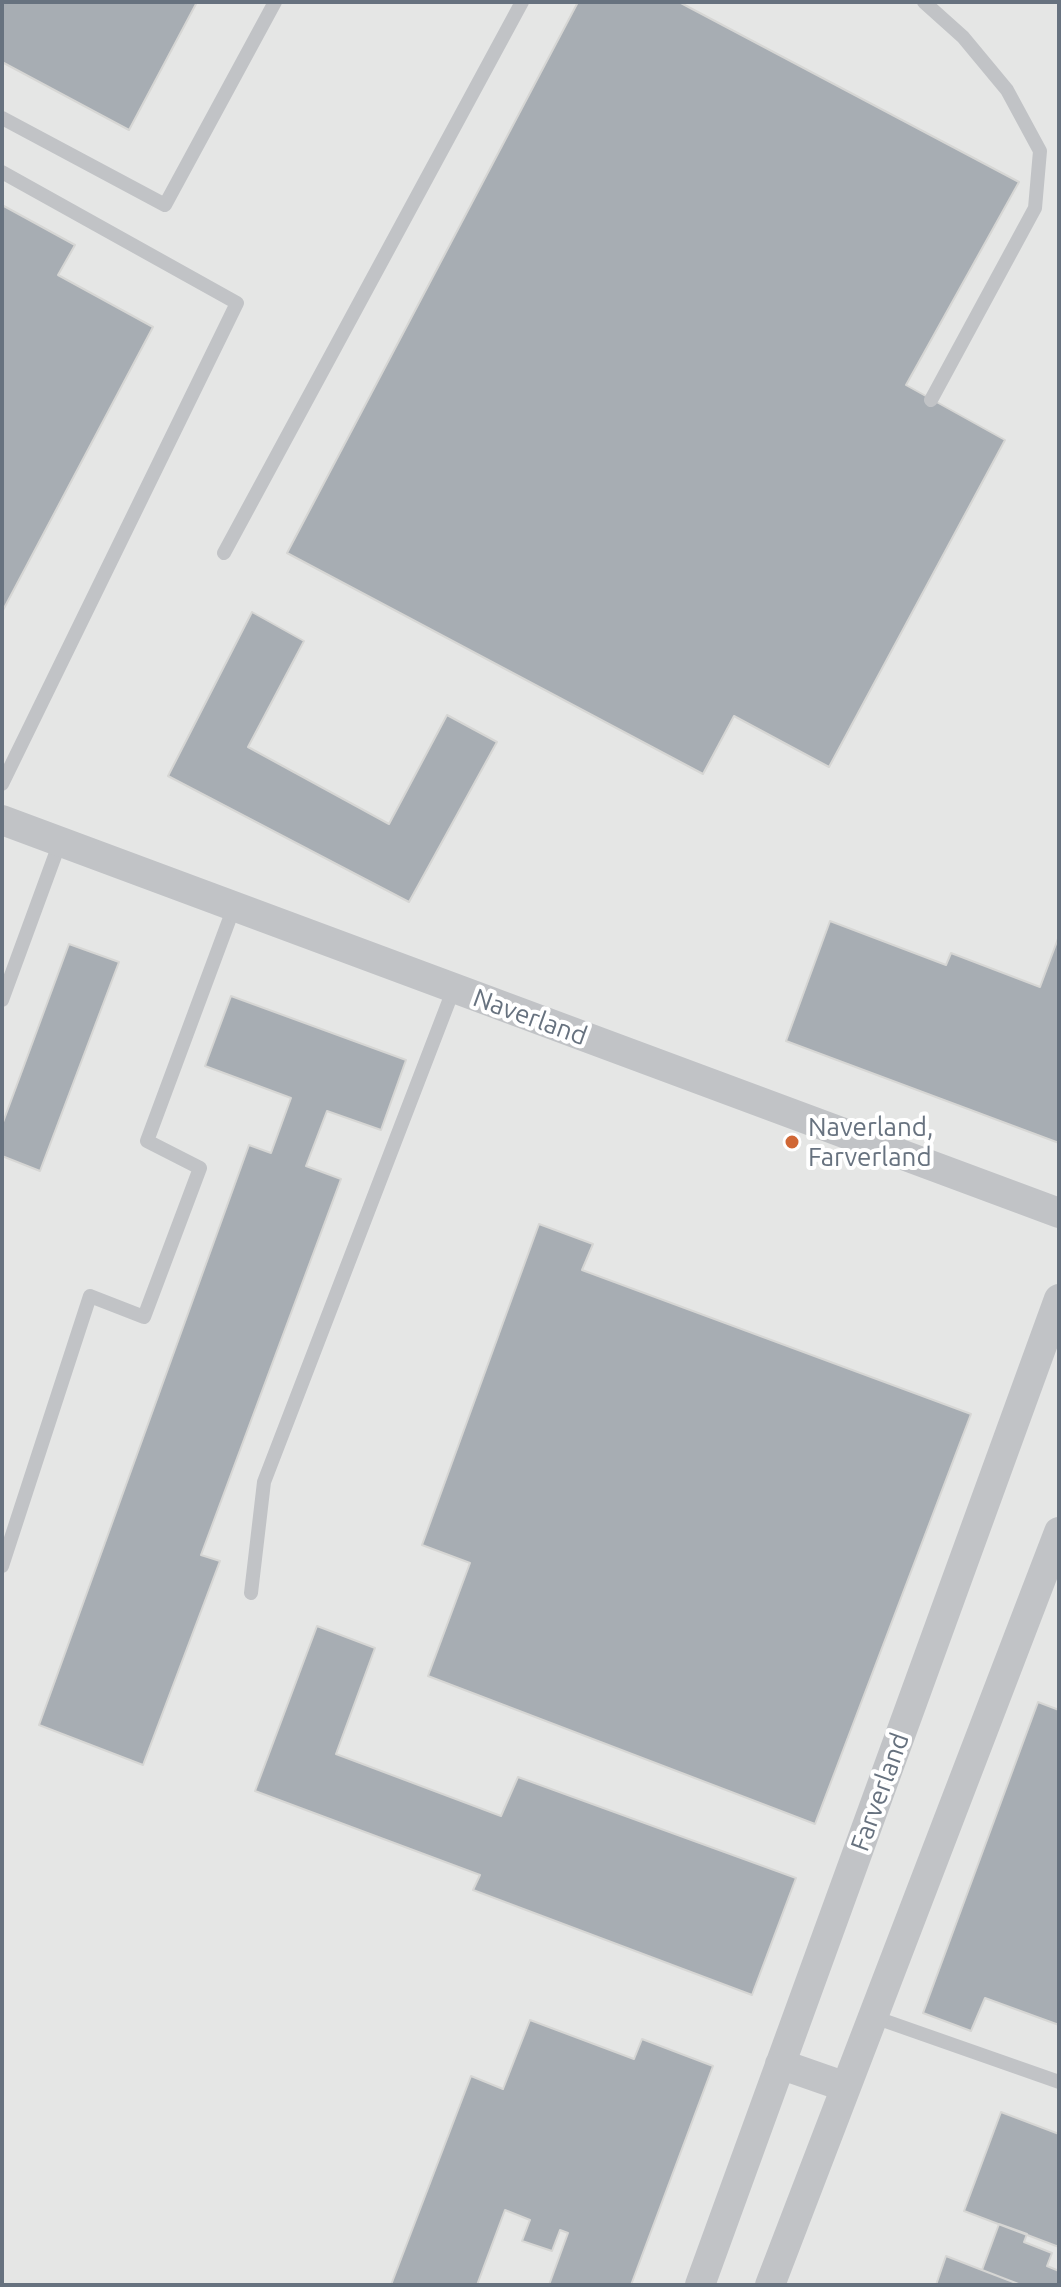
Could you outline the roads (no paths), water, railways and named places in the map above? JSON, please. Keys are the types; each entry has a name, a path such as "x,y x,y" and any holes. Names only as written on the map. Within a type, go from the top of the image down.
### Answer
{"street":[{"name":"Naverland","path":"2,820 1059,1213"},
{"name":"Farverland","path":"700,2285 1059,1299"},
{"path":"770,2285 843,2086 1059,1532"},
{"path":"780,2064 843,2086"}],"lane":[{"path":"2,118 165,205 275,2"},
{"path":"224,553 522,2"},
{"path":"924,2 963,37 1007,90 1040,151 1035,208 931,400"},
{"path":"2,172 237,303 2,784"},
{"path":"2,1000 60,842"},
{"path":"2,1566 90,1296 144,1317 200,1168 147,1141 234,907"},
{"path":"251,1593 264,1482 454,988"},
{"path":"871,2016 1059,2082"}],"place":[{"name":"Naverland, Farverland","path":"792,1142"}]}
